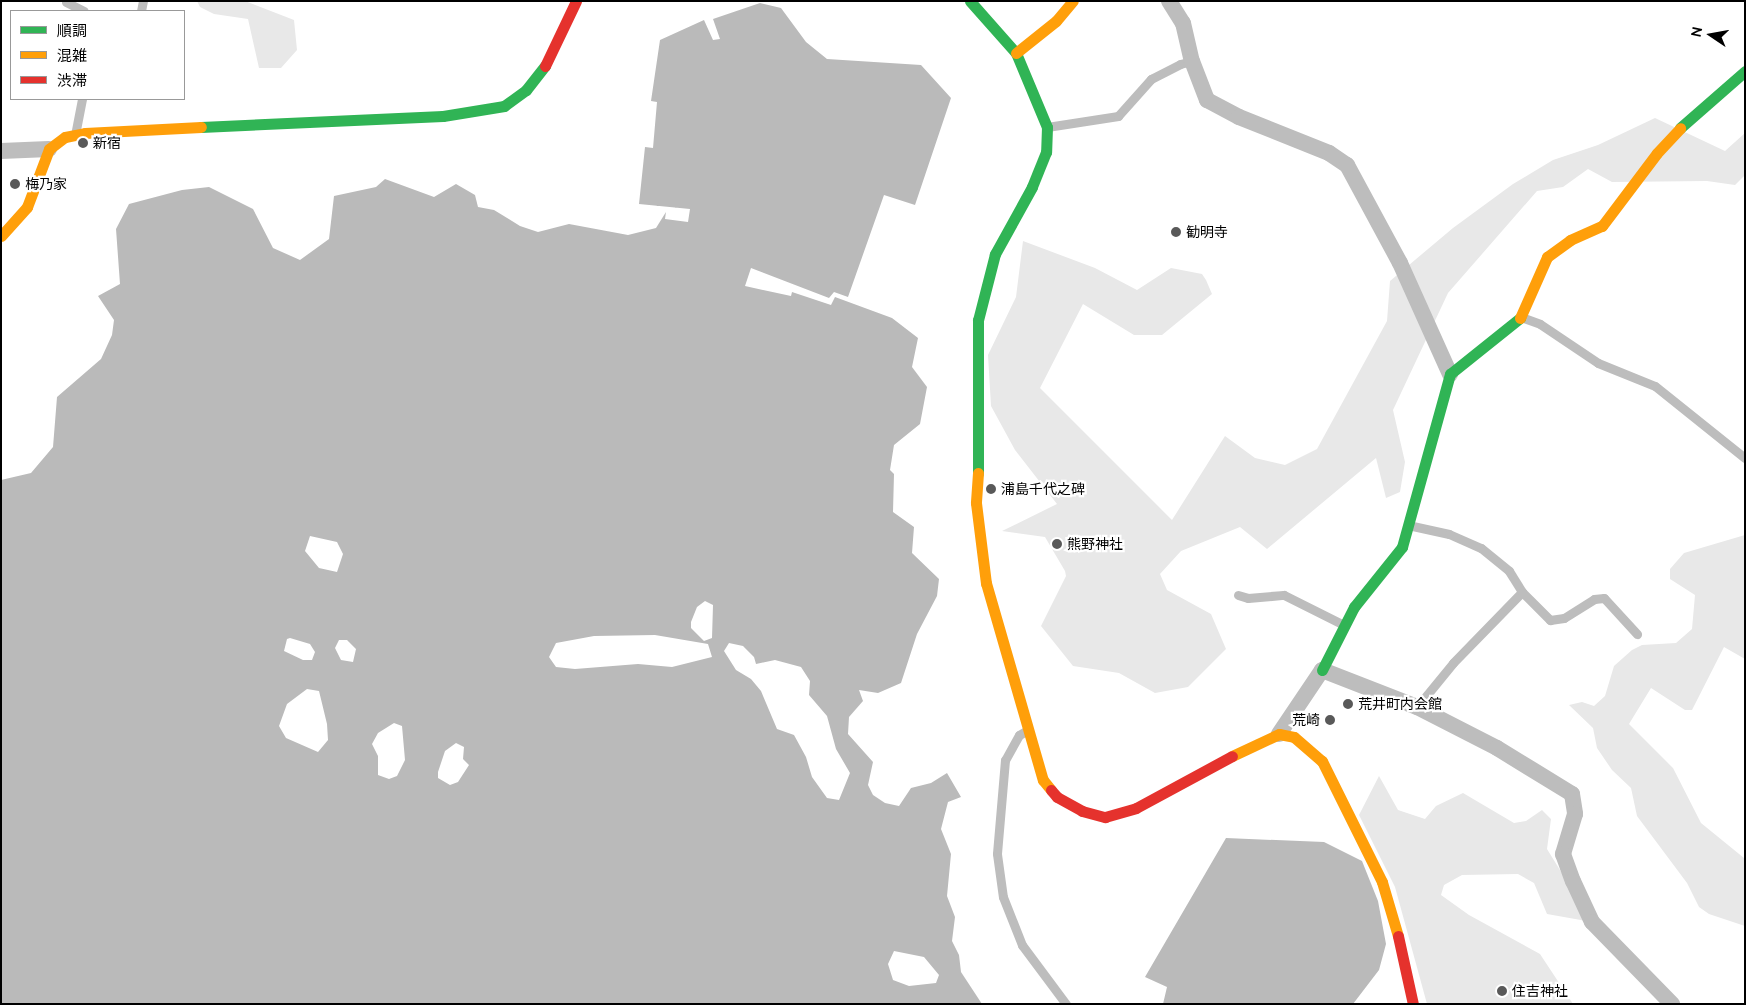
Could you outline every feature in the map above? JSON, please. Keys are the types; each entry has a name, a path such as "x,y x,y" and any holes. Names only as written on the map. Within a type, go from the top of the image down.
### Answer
{"street":[{"path":"970,1 1016,53 1047,127 1046,152 1032,187 995,254 978,320 976,359 980,454 976,503 986,583 1026,731 1043,780 1057,797 1082,811 1105,817 1136,808 1265,738 1279,734 1294,737 1322,761 1382,882 1407,969 1413,1004"},
{"path":"1016,53 1056,21 1073,1"},
{"path":"1169,1 1183,23 1192,61 1207,100 1239,117 1329,153 1347,165 1400,264 1450,374"},
{"path":"1,236 27,207 49,149 65,137 443,116 504,106 526,90 542,73 572,5"},
{"path":"1279,734 1322,670 1344,625 1402,547 1450,374 1521,317 1530,289 1547,257 1570,240 1602,226 1657,153 1689,119 1745,71"},
{"path":"1,151 49,149"},
{"path":"1322,670 1417,707 1497,748 1572,794 1574,814 1563,854 1572,881 1592,922 1672,1004"}],"lane":[{"path":"66,2 82,10"},
{"path":"1047,127 1118,116 1151,79 1180,64 1192,61"},
{"path":"75,135 82,100"},
{"path":"1521,317 1540,324 1598,363 1655,386 1745,458"},
{"path":"1408,525 1449,534 1482,548 1509,571 1522,592 1550,620 1564,618 1594,599 1604,598 1637,634"},
{"path":"1417,707 1453,663 1522,592"},
{"path":"1238,595 1248,598 1284,595 1344,625"},
{"path":"1026,731 1019,735 1005,760 997,854 1002,888 1022,945 1066,1004"}],"shaded area":[{"path":"197,1 245,1 294,20 297,50 281,68 259,68 248,19 214,14 200,7"},
{"path":"760,3 781,8 806,42 827,59 921,65 951,98 915,205 884,195 848,297 834,292 829,298 751,268 745,286 791,296 792,292 831,305 835,297 892,318 918,338 912,367 927,387 920,424 894,445 890,470 894,474 893,512 914,527 912,553 939,579 937,596 917,634 901,683 878,693 859,690 863,701 849,717 848,734 873,762 868,785 873,795 885,803 899,806 911,788 931,783 947,773 961,797 948,802 941,829 951,854 947,896 955,917 952,941 959,955 961,972 982,1004 1,1004 1,480 31,473 53,447 57,397 101,359 112,335 114,320 98,296 120,284 116,229 129,204 182,190 209,187 253,209 273,248 300,260 329,239 334,196 376,187 385,179 434,197 456,184 475,195 478,207 494,210 520,226 538,232 569,224 628,235 656,228 666,212 665,219 688,222 690,209 639,204 645,147 653,148 657,102 651,101 660,40 704,20 713,40 720,39 713,19","holes":["310,536 337,542 343,554 337,572 319,568 305,551","705,601 713,605 712,638 704,641 691,628 691,622 697,607","290,638 310,644 315,652 312,660 303,660 284,651 287,639","339,640 347,640 356,649 353,662 341,660 335,648","729,643 743,646 754,657 756,664 775,660 801,667 810,681 809,695 827,716 836,749 850,773 839,800 827,798 812,777 806,757 794,735 777,729 761,691 751,679 736,670 724,651","307,689 319,691 327,724 328,740 318,752 286,738 279,726 287,704","394,723 402,726 405,760 397,776 389,779 378,775 378,756 372,744 378,733","456,743 464,747 463,759 469,765 458,782 450,785 438,778 438,772 445,751","894,951 924,957 939,975 936,983 909,986 893,980 888,964"]},
{"path":"1655,118 1725,151 1745,133 1745,175 1735,185 1707,181 1612,182 1588,169 1563,187 1537,191 1448,293 1393,410 1405,462 1400,492 1386,498 1376,458 1267,549 1240,527 1181,551 1160,574 1167,590 1211,614 1226,649 1188,687 1155,693 1119,673 1073,666 1041,626 1066,576 1065,571 1045,537 1002,531 1057,504 1015,450 991,406 988,355 1016,297 1023,241 1095,268 1137,290 1171,268 1202,274 1206,280 1212,294 1162,335 1134,335 1083,304 1040,388 1172,520 1225,436 1255,458 1285,465 1317,449 1387,321 1390,281 1453,228 1513,184 1553,160 1598,145"},
{"path":"1745,535 1745,659 1724,647 1692,710 1685,710 1651,688 1629,724 1673,768 1701,823 1744,858 1745,926 1709,914 1699,907 1687,883 1637,816 1631,788 1612,770 1597,748 1593,728 1569,705 1582,702 1594,706 1605,696 1614,666 1632,650 1642,645 1676,643 1692,629 1695,595 1670,579 1670,569 1684,553"},
{"path":"1379,776 1398,810 1425,819 1436,806 1463,793 1514,823 1526,821 1542,810 1551,819 1547,849 1592,922 1547,914 1534,883 1518,874 1462,875 1444,885 1441,895 1469,915 1540,954 1573,1004 1427,1004 1395,887 1359,815"},
{"path":"1226,838 1324,842 1362,861 1378,901 1386,944 1379,970 1353,1004 1163,1004 1167,987 1145,977"}],"pier":[{"path":"655,635 708,644 712,657 672,667 638,664 575,669 556,667 549,657 556,643 594,636"}],"traffic: fast":[{"path":"970,1 1016,53 1047,127 1046,152 1032,187 995,254 978,320 978,473"},
{"path":"201,127 443,116 504,106 526,90 545,66"},
{"path":"1680,128 1745,71"},
{"path":"1322,670 1354,607 1402,547 1450,374 1520,318"}],"traffic: slow":[{"path":"1016,53 1056,21 1073,1"},
{"path":"1,236 27,207 49,149 65,137 85,133 201,127"},
{"path":"1520,318 1547,257 1570,240 1602,226 1657,153 1680,128"},
{"path":"978,473 976,503 986,583 1043,780 1051,790"},
{"path":"1232,756 1279,734 1294,737 1322,761 1382,882 1398,936"}],"traffic: jam":[{"path":"545,66 576,1"},
{"path":"1051,790 1057,797 1082,811 1105,817 1136,808 1232,756"},
{"path":"1398,936 1413,1004"}],"place":[{"name":"新宿","path":"83,143"},
{"name":"梅乃家","path":"15,184"},
{"name":"勧明寺","path":"1176,232"},
{"name":"浦島千代之碑","path":"991,489"},
{"name":"熊野神社","path":"1057,544"},
{"name":"荒井町内会館","path":"1348,704"},
{"name":"荒崎","path":"1330,720"},
{"name":"住吉神社","path":"1502,991"}]}
